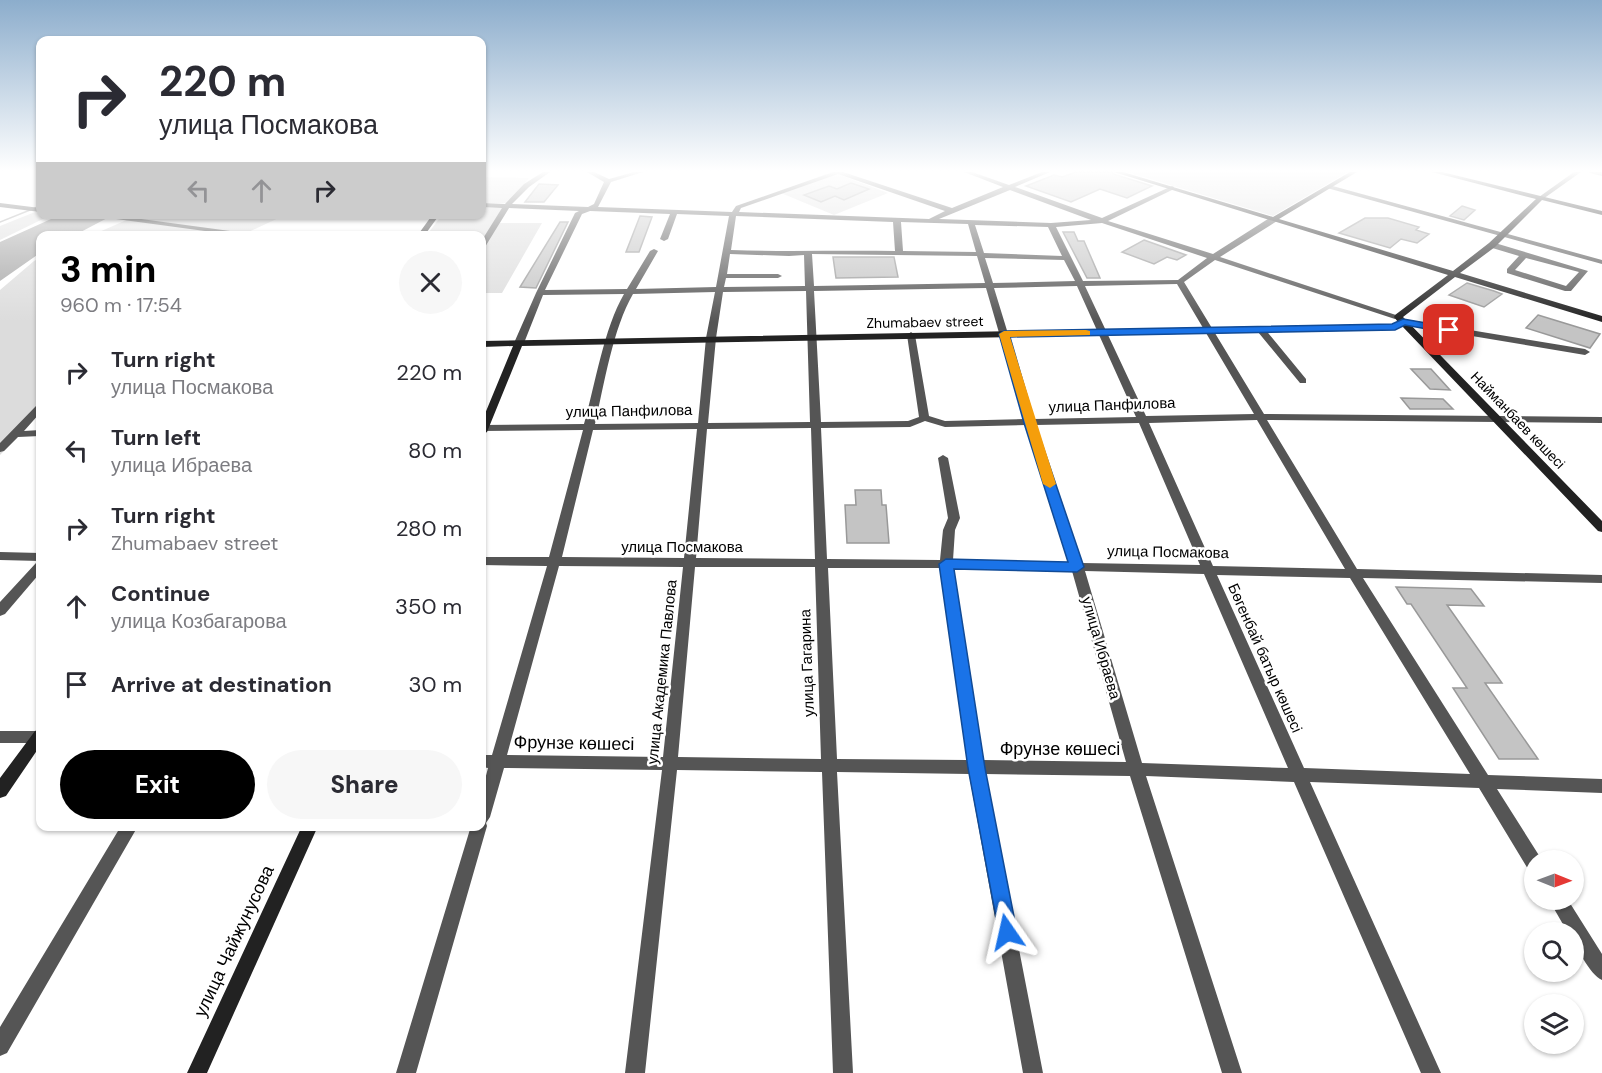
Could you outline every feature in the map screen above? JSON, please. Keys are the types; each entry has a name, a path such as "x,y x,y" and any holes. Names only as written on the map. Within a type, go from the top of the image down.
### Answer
{"street":[{"path":"149,222 222,231"},
{"path":"486,238 496,222"},
{"path":"486,421 540,293 575,222"},
{"path":"664,239 671,222"},
{"name":"улица Академика Павлова","path":"635,1073 670,765 711,338 731,222"},
{"path":"897,222 899,253"},
{"path":"950,222 1051,225 1081,222"},
{"path":"1108,222 1401,320 1585,352"},
{"path":"720,283 809,287 1180,282 1212,257 1269,222"},
{"path":"1284,222 1602,319"},
{"path":"1455,222 1602,262"},
{"path":"1401,320 1492,245 1516,222"},
{"name":"улица Ибраева","path":"971,223 978,254 1077,567 1136,769 1232,1073"},
{"name":"Бөгенбай батыр көшесі","path":"1051,225 1104,333 1431,1073"},
{"path":"1492,245 1584,271 1568,289 1510,271 1524,255"},
{"path":"486,803 554,563 611,340 623,303 654,251"},
{"path":"725,252 978,254 992,257 1066,258"},
{"name":"улица Гагарина","path":"808,252 813,337 827,765 843,1073"},
{"path":"540,293 631,290 778,276"},
{"path":"1180,282 1354,574 1526,850"},
{"name":"Zhumabaev street","path":"486,344 1395,327 1401,320"},
{"name":"Найманбаев көшесі","path":"1401,320 1602,528"},
{"path":"1261,330 1303,381"},
{"path":"910,335 924,418"},
{"path":"0,449 36,412"},
{"name":"улица Панфилова","path":"486,430 590,426 910,424 924,418 945,424 1259,417 1602,420"},
{"path":"16,434 36,433"},
{"path":"943,458 954,518 949,530 946,564 976,768 1034,1073"},
{"path":"0,556 36,557"},
{"name":"улица Посмакова","path":"486,561 946,564 1602,579"},
{"path":"0,611 36,570"},
{"path":"0,737 36,736"},
{"path":"0,791 36,742"},
{"name":"Фрунзе көшесі","path":"486,761 1136,769 1602,786"},
{"path":"0,1046 127,831"},
{"name":"улица Чайжунусова","path":"197,1073 308,831"},
{"path":"406,1073 478,831"},
{"path":"1564,910 1602,971"}],"shaded area":[{"path":"10,222 37,222 0,240 0,226"},
{"path":"44,222 100,222 83,231 36,231 36,256 0,281 0,242"},
{"path":"122,222 270,222 251,231 101,231"},
{"path":"437,222 542,223 502,293 486,293 486,231 430,231"},
{"path":"36,260 36,417 0,455 0,290"}],"building":[{"path":"560,222 568,222 536,288 520,287"},
{"path":"638,222 650,222 639,252 626,252"},
{"path":"1358,222 1402,222 1419,227 1416,230 1429,234 1417,243 1401,239 1390,248 1339,233"},
{"path":"1063,232 1074,232 1078,241 1084,241 1100,278 1087,278"},
{"path":"1144,240 1186,255 1177,260 1167,257 1154,264 1122,252"},
{"path":"833,257 894,257 898,277 836,278"},
{"path":"1467,283 1502,294 1484,307 1449,295"},
{"path":"1538,315 1600,334 1590,348 1526,328"},
{"path":"1411,369 1431,369 1450,390 1430,389"},
{"path":"1401,398 1443,399 1453,409 1410,409"},
{"path":"855,490 881,490 882,505 886,505 889,543 847,543 845,505 856,505"},
{"path":"1396,587 1471,589 1484,606 1447,605 1502,683 1485,683 1538,759 1499,759 1453,688 1467,688 1411,604 1407,604"}],"slow traffic":[{"path":"1050,484 1004,334 1086,333"}],"route":[{"path":"1007,932 976,768 946,564 1077,567 1004,334 1395,327 1403,322 1449,330"}]}
